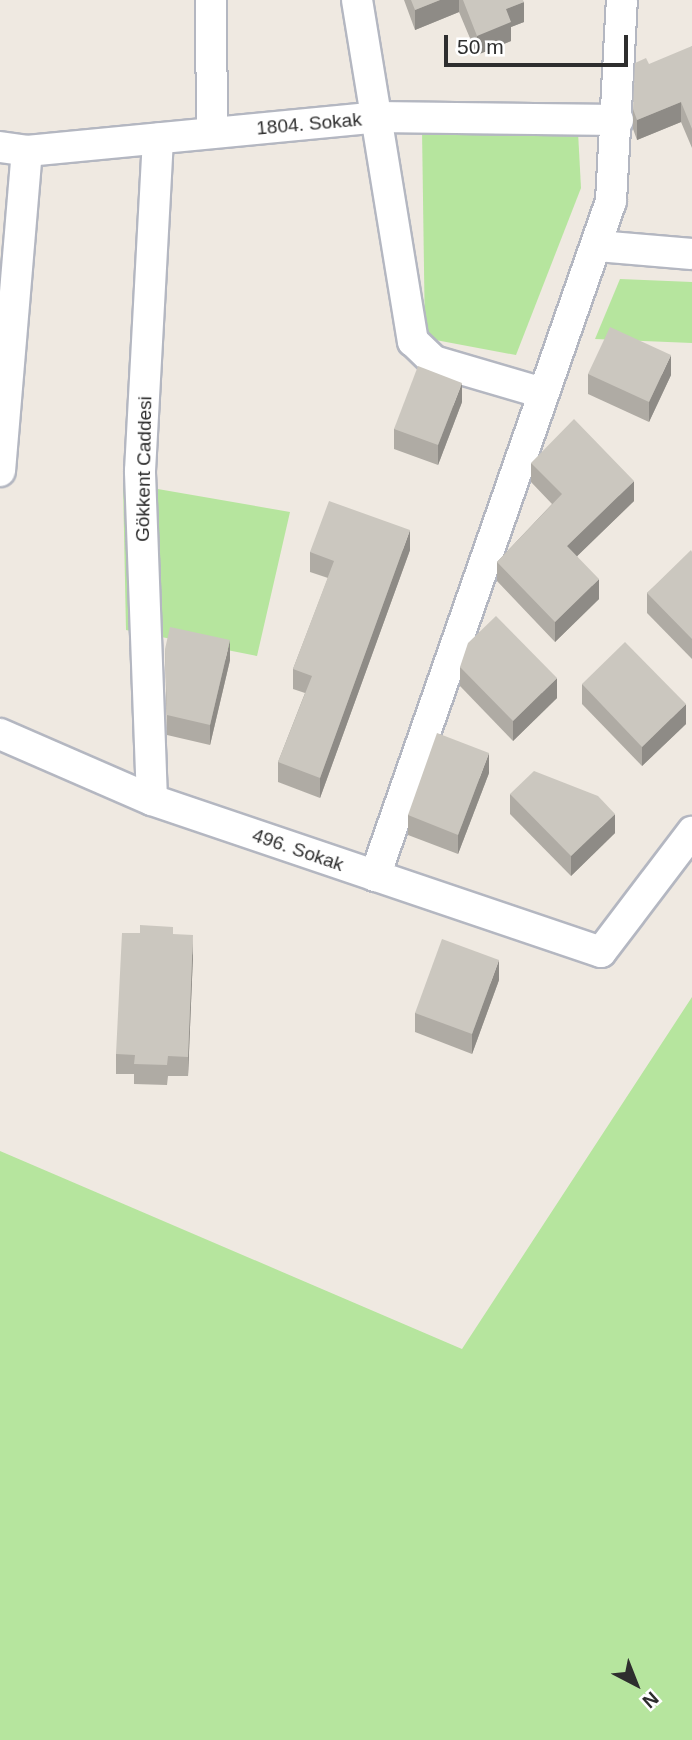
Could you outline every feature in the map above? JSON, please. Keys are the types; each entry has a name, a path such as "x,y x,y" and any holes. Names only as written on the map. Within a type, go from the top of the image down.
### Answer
{"street":[{"path":"211,0 212,133"},
{"path":"357,0 413,341 434,361 543,393"},
{"path":"375,876 543,393 598,246 611,201 618,120 622,0"},
{"name":"1804. Sokak","path":"13,149 377,117 618,120"},
{"name":"Gökkent Caddesi","path":"152,800 140,471 158,138"},
{"path":"0,471 13,149"},
{"path":"598,246 692,254"},
{"name":"496. Sokak","path":"0,734 152,800 601,952 692,832"}],"green space":[{"path":"422,129 578,132 581,188 516,355 425,338"},
{"path":"620,279 692,282 692,343 595,339"},
{"path":"123,483 290,512 257,656 126,630"},
{"path":"692,997 692,1740 0,1740 0,1151 462,1349"}],"building":[{"path":"411,0 440,0 415,10"},
{"path":"463,0 524,2 506,9 511,22 477,36"},
{"path":"692,46 692,129 681,102 637,120 633,109 635,63 646,58 649,64"},
{"path":"610,327 671,355 649,402 588,374"},
{"path":"418,366 462,383 438,445 394,429"},
{"path":"574,419 634,481 567,546 599,579 555,622 497,562 562,494 531,463"},
{"path":"329,501 410,530 320,778 278,762 312,676 293,669 334,561 310,552"},
{"path":"691,550 692,552 692,639 647,593"},
{"path":"496,616 557,678 513,721 460,667 468,643"},
{"path":"170,627 230,640 210,725 167,715 165,649"},
{"path":"625,642 686,704 642,747 582,684"},
{"path":"437,733 489,753 458,835 408,815"},
{"path":"534,771 598,796 615,814 571,856 510,794"},
{"path":"140,925 173,927 173,934 193,935 188,1057 168,1056 167,1065 134,1064 135,1055 116,1054 122,933 140,933"},
{"path":"442,939 499,960 472,1034 415,1013"}]}
